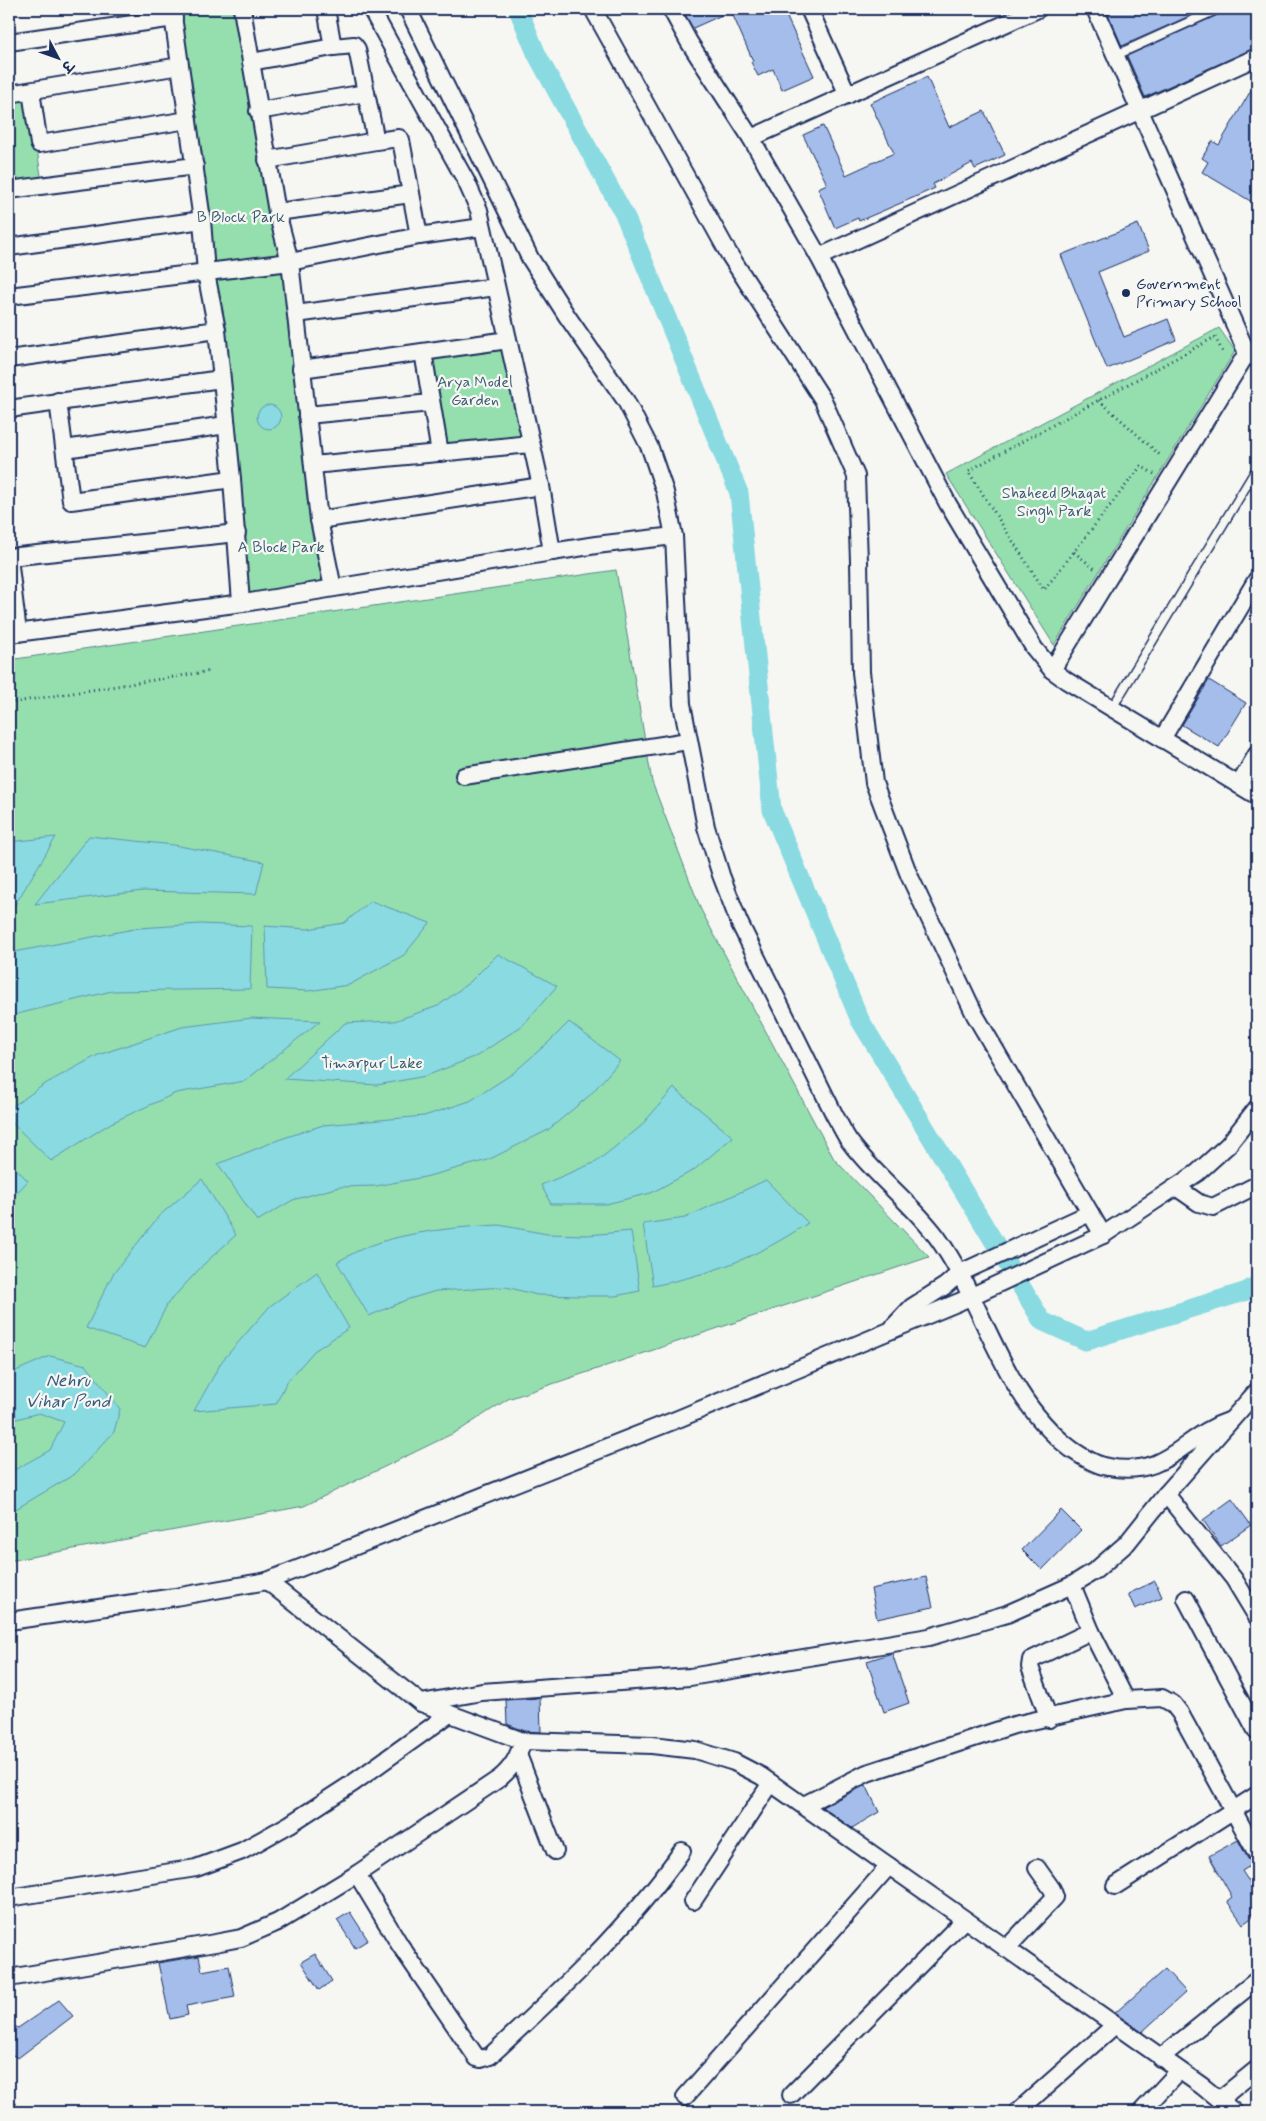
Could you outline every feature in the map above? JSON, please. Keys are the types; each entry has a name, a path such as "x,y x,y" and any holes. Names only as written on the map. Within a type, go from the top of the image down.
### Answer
{"street":[{"path":"248,9 251,62 258,111 277,212 290,262 319,520 333,588"},
{"path":"326,9 334,48"},
{"path":"372,9 466,181 479,210 541,486 552,552"},
{"path":"408,9 530,258 626,402 650,448 665,492 674,536 682,704 706,827 721,875 743,931 830,1107 850,1142 919,1214 937,1238 967,1270 971,1296 996,1352 1014,1384 1035,1413 1059,1439 1082,1457 1107,1467 1131,1468 1153,1466 1178,1452 1218,1424 1231,1420"},
{"path":"593,9 729,254 823,400 856,476 860,561 861,672 874,784 909,875 975,1015 1102,1235"},
{"path":"672,9 689,42 751,138 819,256 948,504 1034,648 1052,670 1067,681 1257,796"},
{"path":"809,9 848,95"},
{"path":"751,138 1038,9"},
{"path":"1052,670 1167,484 1252,356 1141,111 1114,56 1095,9"},
{"path":"9,42 173,14 202,220 206,273 217,330 237,533 241,603"},
{"path":"251,62 354,45 356,47 376,141"},
{"path":"819,256 1257,57"},
{"path":"9,94 180,66"},
{"path":"31,90 39,144 188,120"},
{"path":"258,111 366,93"},
{"path":"267,160 376,141 401,139 419,236"},
{"path":"9,190 195,166"},
{"path":"277,212 411,194"},
{"path":"9,247 202,220"},
{"path":"9,296 290,262 419,236 482,227"},
{"path":"296,314 496,287"},
{"path":"9,359 217,330"},
{"path":"301,369 508,340"},
{"path":"423,352 440,453"},
{"path":"9,409 221,379"},
{"path":"58,401 66,449 71,501 232,479"},
{"path":"307,415 431,403"},
{"path":"66,449 226,425"},
{"path":"313,465 531,444"},
{"path":"319,520 541,486"},
{"path":"237,533 9,557 13,634 241,603 596,544 674,536"},
{"path":"1162,739 1257,579"},
{"path":"464,776 688,740"},
{"path":"1239,785 1257,754"},
{"path":"9,1622 267,1581 678,1420 971,1296 1102,1235 1197,1173 1228,1145 1257,1108"},
{"path":"1176,1187 1199,1203 1213,1207 1257,1185"},
{"path":"889,1331 912,1307 967,1270 1090,1213"},
{"path":"421,1703 482,1692 690,1677 929,1637 1007,1614 1072,1584 1096,1570 1127,1543 1166,1494 1257,1392"},
{"path":"1166,1494 1234,1579 1257,1617"},
{"path":"267,1581 421,1703 521,1749 652,1744 695,1750 734,1762 772,1783 804,1805 1180,2071 1234,2112"},
{"path":"1072,1584 1092,1631 1126,1700"},
{"path":"1186,1599 1257,1732"},
{"path":"1049,1719 1030,1667 1031,1660 1092,1631"},
{"path":"804,1805 867,1773 1014,1725 1049,1719 1126,1700 1162,1698 1173,1704 1180,1713 1257,1854"},
{"path":"9,1898 196,1868 242,1851 290,1824 353,1783 448,1715"},
{"path":"521,1749 555,1851"},
{"path":"9,1978 241,1938 278,1922 357,1874 500,1778 510,1770 521,1749"},
{"path":"693,1900 772,1783"},
{"path":"1115,1886 1257,1795"},
{"path":"357,1874 400,1945 477,2058 481,2060 490,2056 565,1986 624,1923 682,1851"},
{"path":"685,2097 889,1866"},
{"path":"1006,1949 1055,1897 1052,1889 1037,1868"},
{"path":"791,2095 964,1920"},
{"path":"1160,2058 1257,1980"},
{"path":"1017,2112 1115,2025"},
{"path":"1219,2100 1257,2069"},
{"path":"1141,2112 1180,2071"}],"lane":[{"path":"1114,56 1218,9"},
{"path":"1112,708 1257,468"}],"path":[{"path":"1167,484 1141,466 1044,590 968,471 1215,337 1225,354 1220,362"},
{"path":"1099,400 1162,457"},
{"path":"1152,473 1167,449"},
{"path":"1074,552 1108,578"},
{"path":"9,703 211,671"}],"green space":[{"path":"172,9 243,9 287,255 327,586 245,598"},
{"path":"29,94 42,183 9,187 9,98"},
{"name":"Shaheed Bhagat Singh Park","path":"1219,328 1235,351 1054,645 946,474"},
{"name":"Arya Model Garden","path":"508,340 531,444 445,452 423,352"},
{"name":"Timarpur Lake","path":"616,570 652,782 701,910 834,1159 929,1257 508,1399 460,1430 304,1506 9,1561 9,660"}],"water":[{"path":"269,405 274,406 280,412 280,422 274,428 269,429 264,428 258,422 257,417 258,412 264,406"},
{"path":"89,836 174,845 264,862 256,894 143,891 35,904"},
{"path":"56,837 13,908 9,909 9,842"},
{"path":"371,901 430,923 404,955 349,985 308,991 267,989 265,926 308,929 344,923"},
{"path":"200,924 252,926 250,989 112,991 9,1016 9,953 139,928"},
{"path":"498,954 557,986 523,1025 477,1056 426,1076 377,1085 284,1079 345,1023 394,1021 438,1006 471,981"},
{"path":"252,1018 320,1021 245,1081 176,1093 111,1123 51,1161 9,1120 9,1109 45,1084 98,1055 182,1027"},
{"path":"569,1022 620,1061 590,1095 548,1130 488,1160 425,1177 376,1186 339,1187 293,1200 257,1221 218,1164 278,1140 323,1125 424,1116 470,1101 512,1074"},
{"path":"674,1088 733,1137 694,1170 651,1193 606,1204 551,1204 541,1185 596,1162 640,1127"},
{"path":"9,1161 28,1181 9,1201"},
{"path":"202,1179 236,1235 204,1264 168,1303 145,1348 86,1328 113,1274 159,1216"},
{"path":"766,1180 808,1223 770,1246 734,1263 696,1276 653,1286 643,1224 685,1218"},
{"path":"499,1225 547,1234 588,1235 631,1231 640,1291 615,1296 581,1296 537,1295 506,1287 436,1291 406,1300 369,1316 337,1262 368,1247 402,1236"},
{"path":"317,1272 349,1328 314,1351 286,1383 276,1404 194,1411 222,1361 270,1306"},
{"name":"Nehru Vihar Pond","path":"50,1356 86,1365 120,1409 114,1432 75,1474 9,1513 9,1473 50,1450 64,1422 39,1413 9,1421 9,1374"}],"building":[{"path":"697,9 783,9 814,76 782,90 773,69 758,76 731,11 693,28 685,14"},
{"path":"1106,9 1205,9 1122,46"},
{"path":"1224,9 1257,9 1257,47 1145,97 1127,56 1220,14"},
{"path":"927,77 949,127 984,111 1005,155 975,169 972,163 933,184 935,188 859,221 858,218 835,228 818,188 827,184 803,135 823,126 846,175 894,153 870,103"},
{"path":"1257,80 1257,205 1202,172 1208,162 1202,158 1212,141 1219,145"},
{"name":"Government Primary School","path":"1138,224 1149,251 1098,272 1124,337 1168,319 1176,340 1107,369 1061,255"},
{"path":"1209,680 1246,703 1219,747 1182,725"},
{"path":"1232,1499 1251,1525 1221,1546 1203,1520"},
{"path":"1061,1510 1081,1530 1042,1570 1022,1550"},
{"path":"926,1577 933,1607 877,1619 871,1589"},
{"path":"1155,1581 1162,1597 1135,1609 1128,1594"},
{"path":"892,1653 909,1703 884,1712 867,1661"},
{"path":"540,1698 541,1732 525,1731 507,1724 506,1700"},
{"path":"866,1785 879,1812 852,1828 822,1807"},
{"path":"1238,1840 1248,1859 1255,1863 1242,1871 1257,1894 1257,1914 1243,1924 1227,1901 1232,1897 1209,1856"},
{"path":"350,1912 368,1940 355,1948 337,1920"},
{"path":"315,1954 332,1981 319,1990 301,1962"},
{"path":"199,1956 202,1971 229,1966 235,1997 186,2006 188,2015 170,2019 158,1963"},
{"path":"1165,1969 1186,1992 1142,2032 1115,2013"},
{"path":"59,2000 73,2016 18,2058 9,2053 9,2023 18,2028"}],"waterway":[{"path":"518,9 537,55 625,216 739,493 772,810 860,1020 1042,1321 1086,1341 1247,1291 1257,1285"}],"place":[{"name":"Government Primary School","path":"1126,293"}],"park label":[{"name":"B Block Park","path":"241,217"},
{"name":"A Block Park","path":"281,547"}]}
